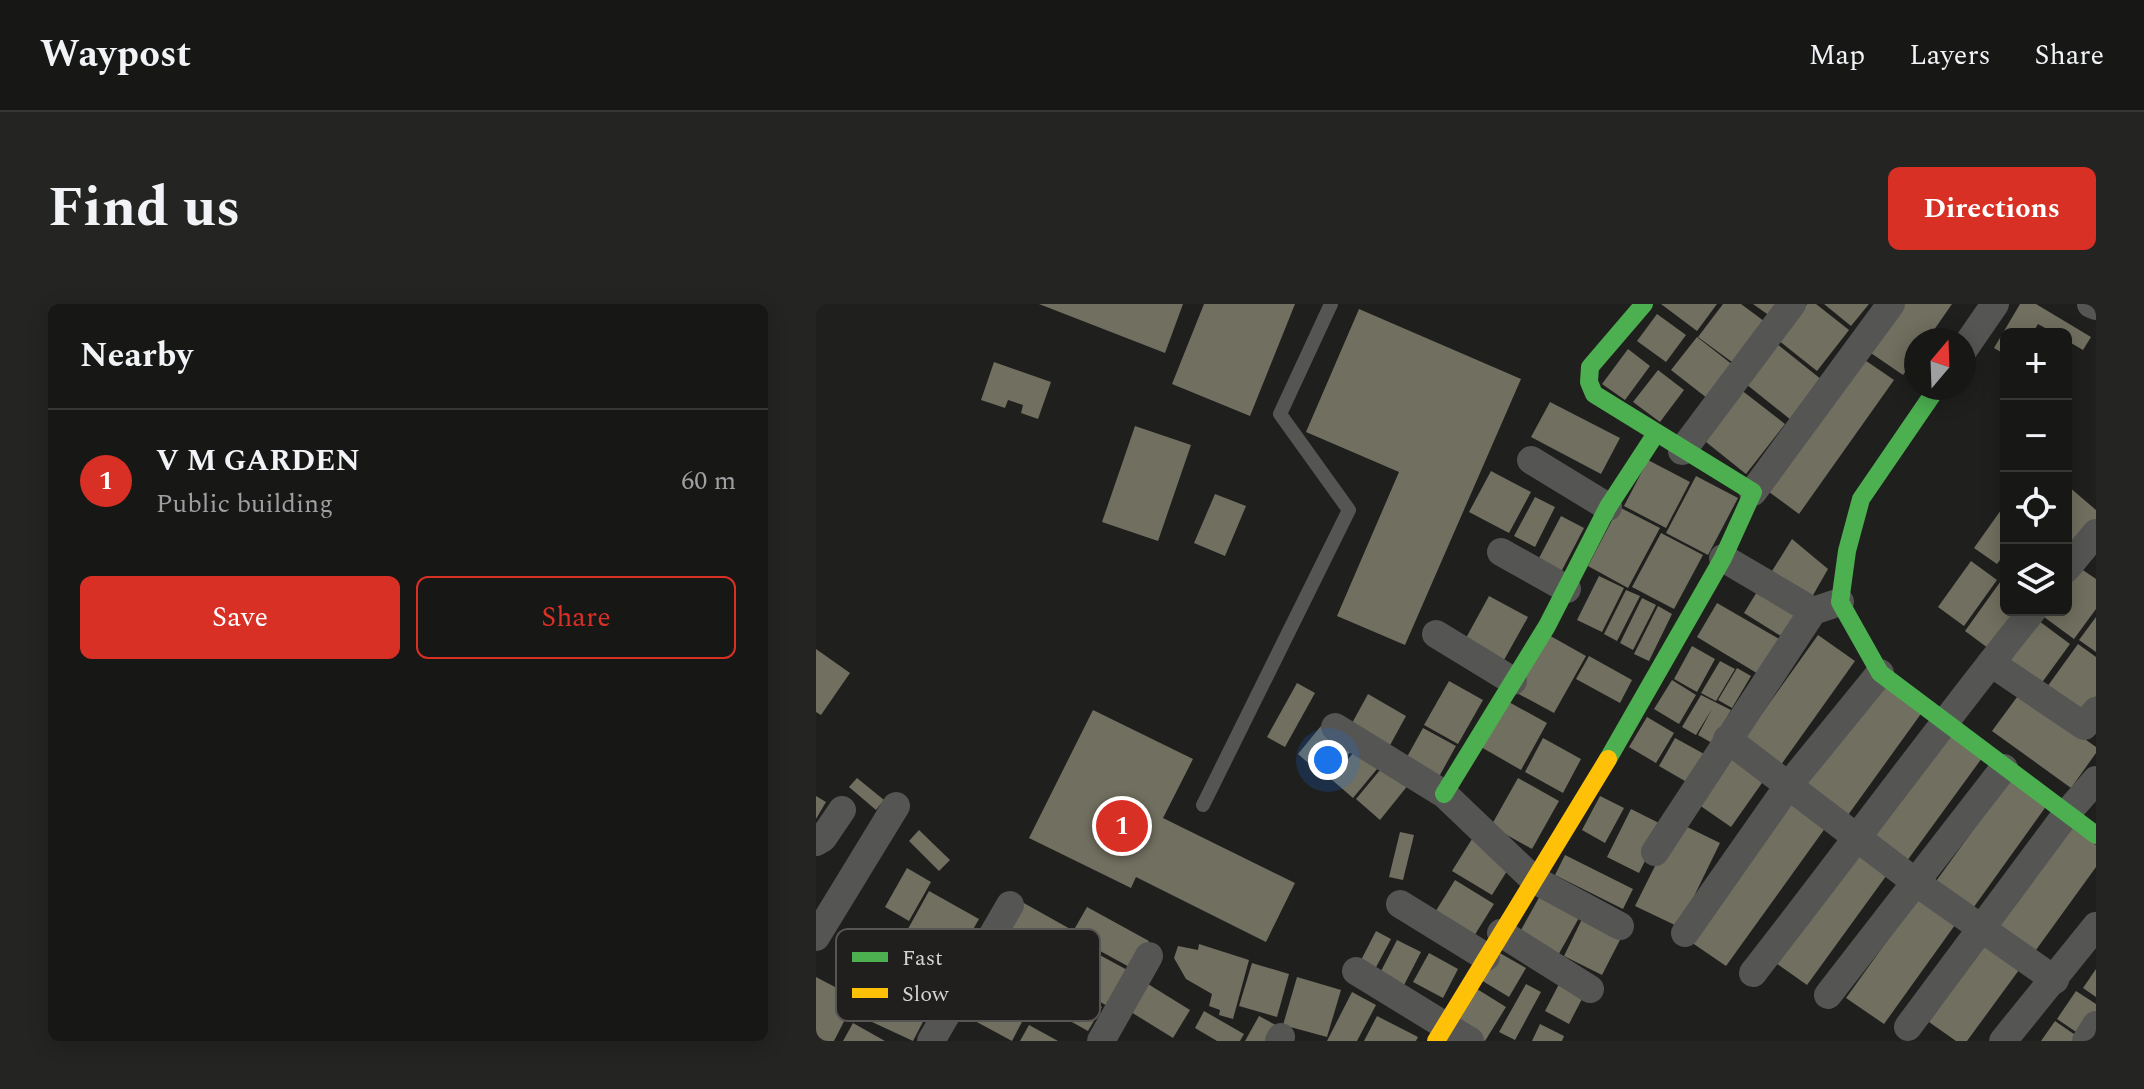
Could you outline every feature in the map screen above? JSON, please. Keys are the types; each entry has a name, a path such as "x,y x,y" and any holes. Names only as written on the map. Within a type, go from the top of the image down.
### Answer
{"street":[{"path":"1644,304 1590,367 1589,382 1594,394 1655,435 1753,492"},
{"path":"1682,451 1792,304"},
{"path":"1440,1034 1654,683 1723,558 1753,492 1891,304"},
{"path":"1976,332 1995,304"},
{"path":"1655,852 1727,739 1826,606 1847,551 1861,499 1929,400"},
{"path":"1444,794 1567,589 1608,507 1655,435"},
{"path":"1531,460 1608,507"},
{"path":"2072,562 2096,533"},
{"path":"1501,552 1567,589"},
{"path":"1723,558 1826,606 1880,673 2096,835"},
{"path":"1753,973 1858,839 1943,720 2028,616"},
{"path":"1436,634 1513,681"},
{"path":"1991,663 2084,726 2096,711"},
{"path":"1685,933 1788,786 1880,673"},
{"path":"1335,727 1444,794 1533,879 1620,926"},
{"path":"1727,739 1914,881 2055,980"},
{"path":"1828,995 2004,768"},
{"path":"1908,1027 2067,813 2096,780"},
{"path":"816,937 896,806"},
{"path":"816,842 823,838 842,810"},
{"path":"1400,904 1590,989"},
{"path":"996,929 1010,905"},
{"path":"2003,1041 2096,926"},
{"path":"1101,1041 1149,956"},
{"path":"1356,971 1440,1034 1470,1041"},
{"path":"931,1041 943,1021"},
{"path":"2086,1041 2096,1025"}],"lane":[{"path":"1203,805 1349,510 1280,414 1331,304"}],"building":[{"path":"1039,304 1183,304 1165,353"},
{"path":"1204,304 1295,304 1250,416 1172,384"},
{"path":"1661,304 1717,304 1697,331"},
{"path":"1723,304 1741,304 1768,324 1736,365 1698,337"},
{"path":"1753,304 1779,304 1770,316"},
{"path":"1807,304 1816,304 1849,330 1817,371 1778,340"},
{"path":"1824,304 1869,304 1851,326"},
{"path":"1896,304 1952,304 1935,328 1904,328 1903,375 1865,349"},
{"path":"2020,304 2036,304 2091,337 2083,350 2072,344 2072,328 2045,328 2038,324 2036,328 2006,328"},
{"path":"1359,309 1521,379 1405,645 1337,616 1399,472 1306,432"},
{"path":"1657,314 1686,335 1666,362 1637,341"},
{"path":"1697,337 1738,369 1712,402 1671,370"},
{"path":"2000,338 2000,352 1994,348"},
{"path":"1777,344 1822,380 1791,420 1746,384"},
{"path":"1628,349 1650,366 1625,400 1602,384"},
{"path":"1859,356 1894,380 1799,514 1765,489"},
{"path":"994,362 1051,382 1038,419 1021,413 1023,405 1008,400 1005,408 981,400"},
{"path":"1658,370 1684,390 1660,422 1633,402"},
{"path":"1740,389 1785,424 1746,474 1701,438"},
{"path":"1550,402 1620,438 1601,474 1531,437"},
{"path":"1135,426 1191,445 1158,541 1102,522"},
{"path":"1648,460 1690,482 1666,528 1624,506"},
{"path":"1491,471 1531,492 1509,533 1469,512"},
{"path":"1696,476 1738,498 1708,555 1666,533"},
{"path":"2072,489 2096,510 2096,519 2073,544"},
{"path":"1215,494 1246,506 1225,556 1194,543"},
{"path":"1535,497 1555,507 1535,547 1514,536"},
{"path":"1619,507 1660,528 1628,588 1588,566"},
{"path":"2000,511 2000,560 1997,564 1974,548"},
{"path":"1561,516 1584,528 1561,572 1538,560"},
{"path":"1661,533 1703,555 1674,609 1632,587"},
{"path":"1792,539 1828,569 1808,604 1767,579"},
{"path":"1971,561 1997,580 1964,626 1938,607"},
{"path":"2080,568 2096,579 2096,609 2074,639 2044,617 2072,616 2072,579"},
{"path":"1599,576 1624,588 1602,632 1577,620"},
{"path":"1763,582 1803,607 1784,638 1744,613"},
{"path":"2000,582 2000,616 2023,616 1996,654 1965,631"},
{"path":"1626,590 1640,596 1617,641 1604,634"},
{"path":"1489,596 1528,617 1504,660 1466,638"},
{"path":"1642,598 1656,605 1633,650 1620,643"},
{"path":"1717,603 1781,640 1760,675 1697,637"},
{"path":"1658,606 1672,614 1649,661 1634,654"},
{"path":"2096,617 2096,652 2079,640"},
{"path":"2039,621 2070,644 2038,688 2007,665"},
{"path":"1547,634 1586,656 1554,713 1515,692"},
{"path":"1818,635 1855,661 1778,769 1741,743"},
{"path":"2078,644 2096,657 2096,696 2084,713 2047,687"},
{"path":"1692,646 1715,659 1697,692 1674,679"},
{"path":"816,649 850,673 821,715 816,712"},
{"path":"1589,656 1632,680 1620,703 1576,679"},
{"path":"1720,661 1735,669 1716,701 1701,693"},
{"path":"1737,668 1751,676 1732,708 1718,700"},
{"path":"1880,679 1923,711 1843,822 1799,791"},
{"path":"1672,680 1696,695 1679,724 1654,709"},
{"path":"1449,681 1483,700 1458,744 1424,725"},
{"path":"1297,683 1315,693 1285,747 1267,737"},
{"path":"2020,693 2096,747 2096,753 2071,788 1992,731"},
{"path":"1368,694 1406,716 1389,747 1351,725"},
{"path":"1701,695 1731,710 1712,743 1698,735 1712,709 1696,735 1682,727"},
{"path":"1507,701 1547,723 1521,770 1481,747"},
{"path":"1093,710 1193,759 1163,818 1295,883 1266,942 1136,877 1131,888 1029,838"},
{"path":"1647,717 1674,733 1656,763 1629,747"},
{"path":"1321,726 1351,751 1328,780 1298,754"},
{"path":"1423,728 1456,746 1435,784 1402,766"},
{"path":"1945,731 1982,758 1904,865 1868,838"},
{"path":"1543,738 1581,759 1563,793 1525,772"},
{"path":"1675,738 1706,755 1690,784 1659,766"},
{"path":"1360,745 1382,763 1353,798 1331,779"},
{"path":"1730,746 1769,773 1731,827 1692,800"},
{"path":"1385,764 1409,784 1380,820 1356,799"},
{"path":"857,778 884,800 876,810 849,787"},
{"path":"1518,778 1559,801 1532,849 1491,826"},
{"path":"2010,779 2047,805 1971,911 1934,884"},
{"path":"816,796 826,802 816,819"},
{"path":"1600,796 1624,808 1605,843 1582,830"},
{"path":"1789,800 1826,827 1726,966 1688,940"},
{"path":"1631,809 1663,825 1639,873 1607,857"},
{"path":"1677,822 1720,843 1679,927 1635,906"},
{"path":"2069,826 2096,845 2096,867 2031,957 1994,931"},
{"path":"919,830 950,860 939,871 909,841"},
{"path":"1400,832 1414,835 1403,880 1389,877"},
{"path":"1472,839 1512,863 1492,895 1452,871"},
{"path":"1855,848 1889,872 1807,985 1773,961"},
{"path":"1565,855 1633,889 1623,909 1555,875"},
{"path":"907,868 931,882 909,921 885,907"},
{"path":"1455,880 1494,904 1471,941 1432,917"},
{"path":"929,891 979,919 973,929 908,929"},
{"path":"1923,891 1960,918 1884,1024 1846,998"},
{"path":"1541,894 1580,916 1556,959 1517,937"},
{"path":"1022,902 1070,929 1007,929"},
{"path":"1087,907 1149,941 1133,969 1100,951 1100,929 1074,929"},
{"path":"1583,917 1622,936 1602,975 1564,956"},
{"path":"1376,931 1391,939 1374,971 1359,964"},
{"path":"1397,940 1421,952 1403,987 1379,975"},
{"path":"1199,944 1249,960 1233,1019 1219,1015 1220,1010 1209,1006 1212,994 1186,979 1174,958 1178,946 1198,950"},
{"path":"1984,945 2019,970 1967,1041 1956,1041 1929,1022"},
{"path":"1498,952 1526,968 1509,997 1481,980"},
{"path":"1429,953 1458,969 1443,998 1413,982"},
{"path":"1100,955 1131,972 1111,1008 1100,1002"},
{"path":"1252,963 1289,974 1277,1017 1239,1006"},
{"path":"2096,969 2096,997 2083,988"},
{"path":"816,977 836,988 836,1021 844,1021 834,1041 816,1041"},
{"path":"1297,977 1341,990 1327,1037 1283,1025"},
{"path":"1148,984 1190,1010 1173,1038 1131,1012"},
{"path":"1526,984 1541,992 1515,1040 1499,1032"},
{"path":"1559,984 1583,997 1569,1024 1545,1011"},
{"path":"1477,989 1506,1007 1485,1041 1456,1024"},
{"path":"2076,991 2096,1004 2096,1015 2082,1036 2057,1019"},
{"path":"1352,992 1376,1005 1357,1041 1327,1041"},
{"path":"1204,1011 1244,1034 1240,1041 1217,1041 1195,1028"},
{"path":"1259,1016 1281,1028 1273,1041 1245,1041"},
{"path":"1377,1016 1418,1037 1416,1041 1364,1041"},
{"path":"870,1021 923,1021 913,1041"},
{"path":"975,1021 1022,1021 1012,1041"},
{"path":"1070,1021 1094,1021 1088,1031"},
{"path":"2055,1021 2084,1041 2041,1041"},
{"path":"853,1023 885,1041 843,1041"},
{"path":"1540,1024 1564,1036 1562,1041 1532,1041"},
{"path":"1029,1025 1058,1041 1020,1041"}],"traffic: fast":[{"path":"1608,759 1723,558 1753,492 1594,394 1589,382 1590,367 1644,304"},
{"path":"1929,400 1861,499 1847,551 1840,602 1880,673 2096,835"},
{"path":"1444,794 1547,626 1608,507 1655,435"}],"traffic: slow":[{"path":"1436,1041 1608,759"}],"place":[{"name":"V M GARDEN","path":"1122,826"}]}
